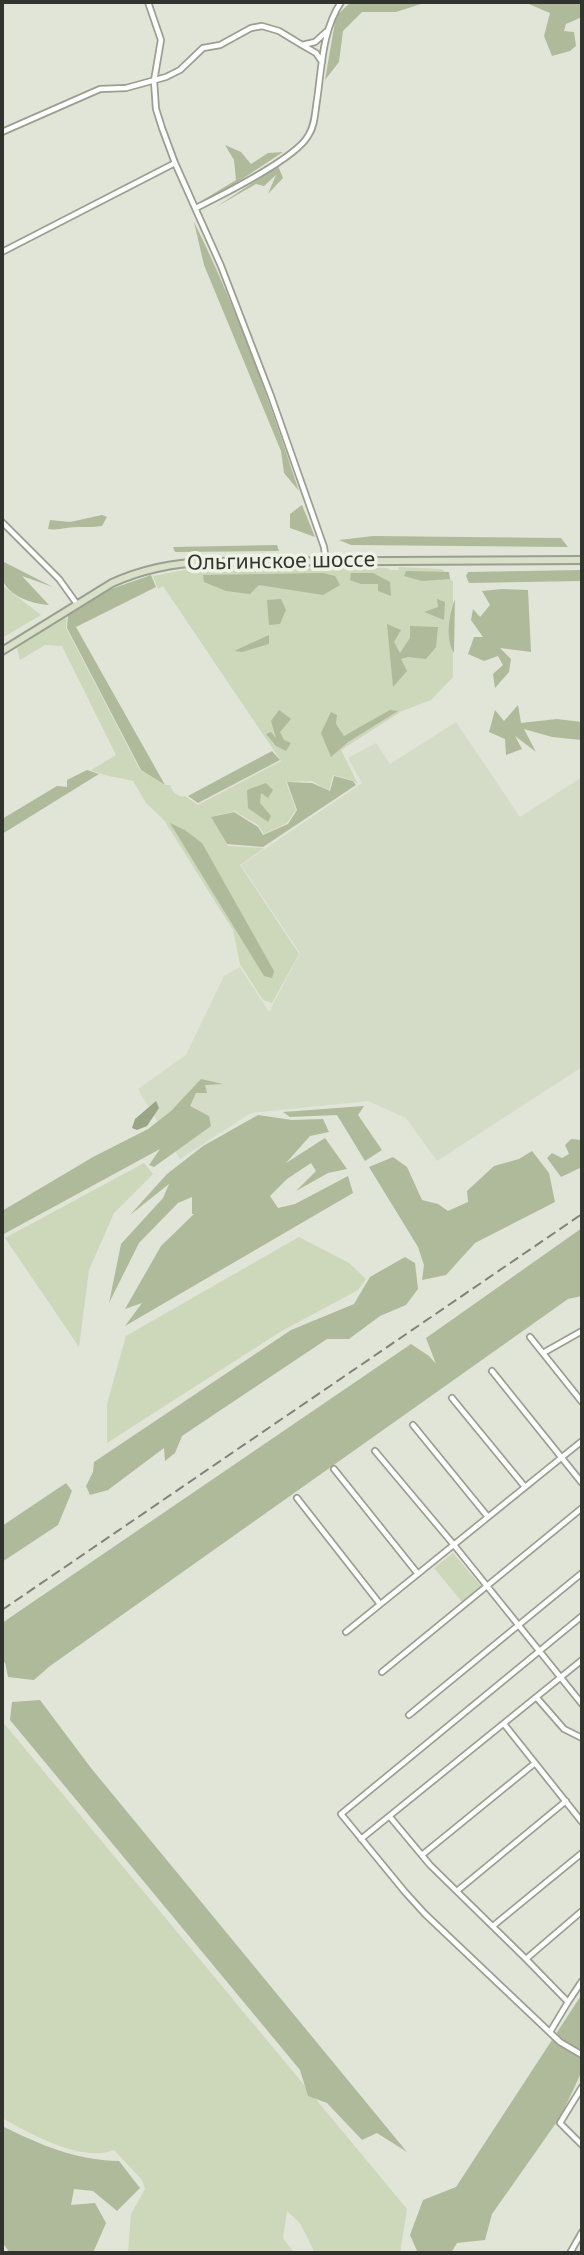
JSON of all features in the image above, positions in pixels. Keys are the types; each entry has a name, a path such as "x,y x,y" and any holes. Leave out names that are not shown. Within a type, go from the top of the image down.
{"main road":[{"name":"Ольгинское шоссе","path":"2,651 77,604 131,575 167,565 206,562 582,560"}],"street":[{"path":"148,2 161,40 154,82 156,109 175,163 196,208 271,396 324,547 326,561"},
{"path":"196,208 244,183 304,142 312,128 326,32 341,2"},
{"path":"2,132 100,89 126,88 154,82 180,70 203,48 220,45 251,28 262,26 279,31 316,53 322,62"},
{"path":"302,45 315,42 326,32"},
{"path":"2,252 175,163"},
{"path":"2,522 59,579 77,604"},
{"path":"543,1353 582,1331"},
{"path":"530,1336 580,1395 582,1402"},
{"path":"492,1371 582,1483"},
{"path":"452,1398 525,1487"},
{"path":"413,1425 488,1517"},
{"path":"346,1632 582,1441"},
{"path":"375,1451 582,1704"},
{"path":"334,1469 418,1574"},
{"path":"297,1498 380,1604"},
{"path":"382,1672 486,1584 582,1508"},
{"path":"409,1715 582,1573"},
{"path":"582,1616 341,1814 418,1907 560,2042 582,2054"},
{"path":"362,1839 582,1660"},
{"path":"537,1698 564,1729 582,1738"},
{"path":"505,1724 582,1822"},
{"path":"422,1855 535,1763"},
{"path":"457,1891 566,1801"},
{"path":"390,1817 422,1855 568,2002"},
{"path":"493,1926 582,1853"},
{"path":"526,1959 582,1911"},
{"path":"550,2032 582,1981"},
{"path":"582,2087 560,2123 582,2145"},
{"path":"570,2253 582,2232"}],"shaded area":[{"path":"351,2 437,2 396,12 362,12 343,31 339,62 325,80 336,16"},
{"path":"524,2 582,2 582,17 566,24 564,31 574,32 576,46 570,51 552,56 544,36 550,13"},
{"path":"225,145 241,152 251,164 268,153 283,152 212,199 203,200 236,180 234,160"},
{"path":"278,166 283,178 268,194 276,175 264,186 256,184 216,207"},
{"path":"194,222 251,355 299,491 284,473 281,451 204,265"},
{"path":"302,505 315,537 290,528 290,514"},
{"path":"102,515 107,517 102,526 48,529 50,520 70,522"},
{"path":"373,536 561,538 568,547 351,545 339,540"},
{"path":"277,545 279,551 175,552 173,547"},
{"path":"2,561 53,587 22,576 49,605 28,601 9,590 2,578"},
{"path":"195,568 442,569 453,582 453,677 431,700 402,711 341,750 358,784 333,775 329,791 312,781 286,782 296,810 287,823 264,834 258,825 234,811 211,817 228,846 264,848 240,865 299,954 272,1003 263,1000 240,964 233,930 164,820 146,803 133,781 91,770 116,755 62,646 45,645 20,660 17,648 67,615 66,628 140,770 165,785 170,785 174,793 185,796 198,805 281,761 163,586 158,589 153,576"},
{"path":"582,570 582,581 469,583 466,576 468,572"},
{"path":"406,571 449,572 450,579 422,581 404,576"},
{"path":"323,573 335,576 340,585 323,595 259,585 250,594 226,591 204,582 203,575"},
{"path":"351,573 373,573 390,582 391,596 378,591 378,584 361,584 350,580"},
{"path":"151,575 156,587 76,627 165,785 141,770 67,628 68,615 111,589"},
{"path":"2,585 41,615 2,638"},
{"path":"528,590 531,652 500,648 511,659 509,672 495,688 493,674 503,665 498,656 484,661 468,654 474,637 483,637 471,620 473,609 480,617 490,605 482,591"},
{"path":"281,599 286,610 280,624 269,625 267,600"},
{"path":"437,599 445,602 444,620 424,612 438,607"},
{"path":"455,599 454,653 449,626"},
{"path":"387,624 401,630 394,642 400,653 410,638 410,626 438,627 436,647 426,659 401,659 407,671 393,687"},
{"path":"269,635 269,644 242,652 234,651"},
{"path":"518,705 521,723 557,719 582,722 582,740 552,737 524,729 536,752 515,736 522,749 506,755 505,739 489,732 495,710 504,721"},
{"path":"279,710 291,719 280,732 284,740 291,743 286,751 276,746 266,734 271,732 276,738 271,721"},
{"path":"390,710 398,711 348,742 331,757 321,733 331,712 337,715 336,724 344,736"},
{"path":"456,722 520,817 582,777 582,1067 437,1161 406,1118 368,1101 251,1113 180,1159 138,1089 186,1055 224,976 240,967 269,1012 300,953 241,865 362,783 348,758 376,743 390,764"},
{"path":"272,751 280,760 198,803 188,796"},
{"path":"87,770 99,774 2,834 2,819 57,786 67,787 67,780"},
{"path":"334,776 353,781 356,785 263,847 227,844 211,817 234,812 258,827 263,835 288,824 297,810 287,782 312,783 330,791"},
{"path":"266,783 273,790 268,798 261,793 260,803 271,816 268,822 248,808 247,790"},
{"path":"170,823 202,843 274,971 272,978 264,976"},
{"path":"201,1079 223,1084 205,1085 207,1093 196,1093 190,1106 209,1116 211,1126 154,1167 149,1165 160,1149 2,1235 2,1211 93,1157 148,1129 171,1111"},
{"path":"156,1101 159,1108 147,1126 137,1130 132,1128 135,1119"},
{"path":"364,1106 358,1115 382,1150 365,1161 337,1115 290,1117 283,1112"},
{"path":"258,1115 292,1120 323,1119 329,1132 310,1136 286,1163 325,1138 347,1169 328,1173 296,1191 316,1171 311,1163 287,1179 270,1196 278,1208 295,1204 348,1176 353,1193 125,1326 142,1303 125,1309 161,1246 194,1214 192,1197 178,1203 139,1243 109,1303 121,1244 163,1198 169,1184 130,1215 167,1174 203,1146"},
{"path":"571,1139 582,1140 582,1167 561,1177 547,1158 552,1153 562,1158 569,1154 565,1145"},
{"path":"532,1151 549,1173 555,1202 475,1243 446,1275 422,1280 424,1265 418,1247 369,1167 393,1157 407,1167 422,1200 438,1204 448,1211 468,1202 467,1191 494,1166 519,1159"},
{"path":"144,1163 153,1174 114,1213 89,1270 79,1347 5,1238"},
{"path":"582,1228 582,1296 568,1299 50,1666 34,1680 8,1677 5,1662 2,1666 2,1623 411,1344 436,1364 426,1338"},
{"path":"299,1237 349,1263 366,1279 358,1290 280,1332 107,1443 107,1404 126,1336"},
{"path":"405,1257 415,1263 418,1289 406,1305 380,1316 349,1339 327,1339 182,1436 175,1453 165,1461 164,1448 108,1490 90,1495 86,1486 93,1472 94,1462 291,1330 354,1304 370,1277"},
{"path":"66,1483 72,1491 58,1525 2,1562 2,1526"},
{"path":"453,1553 481,1586 462,1602 434,1568"},
{"path":"40,1700 91,1768 407,2152 377,2133 362,2140 327,2103 308,2096 300,2070 10,1720 12,1702"},
{"path":"2,1721 407,2209 400,2253 315,2253 300,2223 287,2211 283,2238 294,2253 128,2253 131,2214 145,2189 142,2180 114,2150 87,2153 72,2150 42,2139 2,2118"},
{"path":"582,1994 582,2071 561,2116 492,2214 485,2240 457,2243 451,2253 418,2253 410,2235 423,2200 456,2187"},
{"path":"2,2126 58,2150 87,2158 119,2161 140,2188 117,2211 93,2191 74,2189 71,2205 95,2203 106,2223 93,2253 10,2253 2,2242"}],"railway":[{"path":"2,1610 582,1214"}]}
